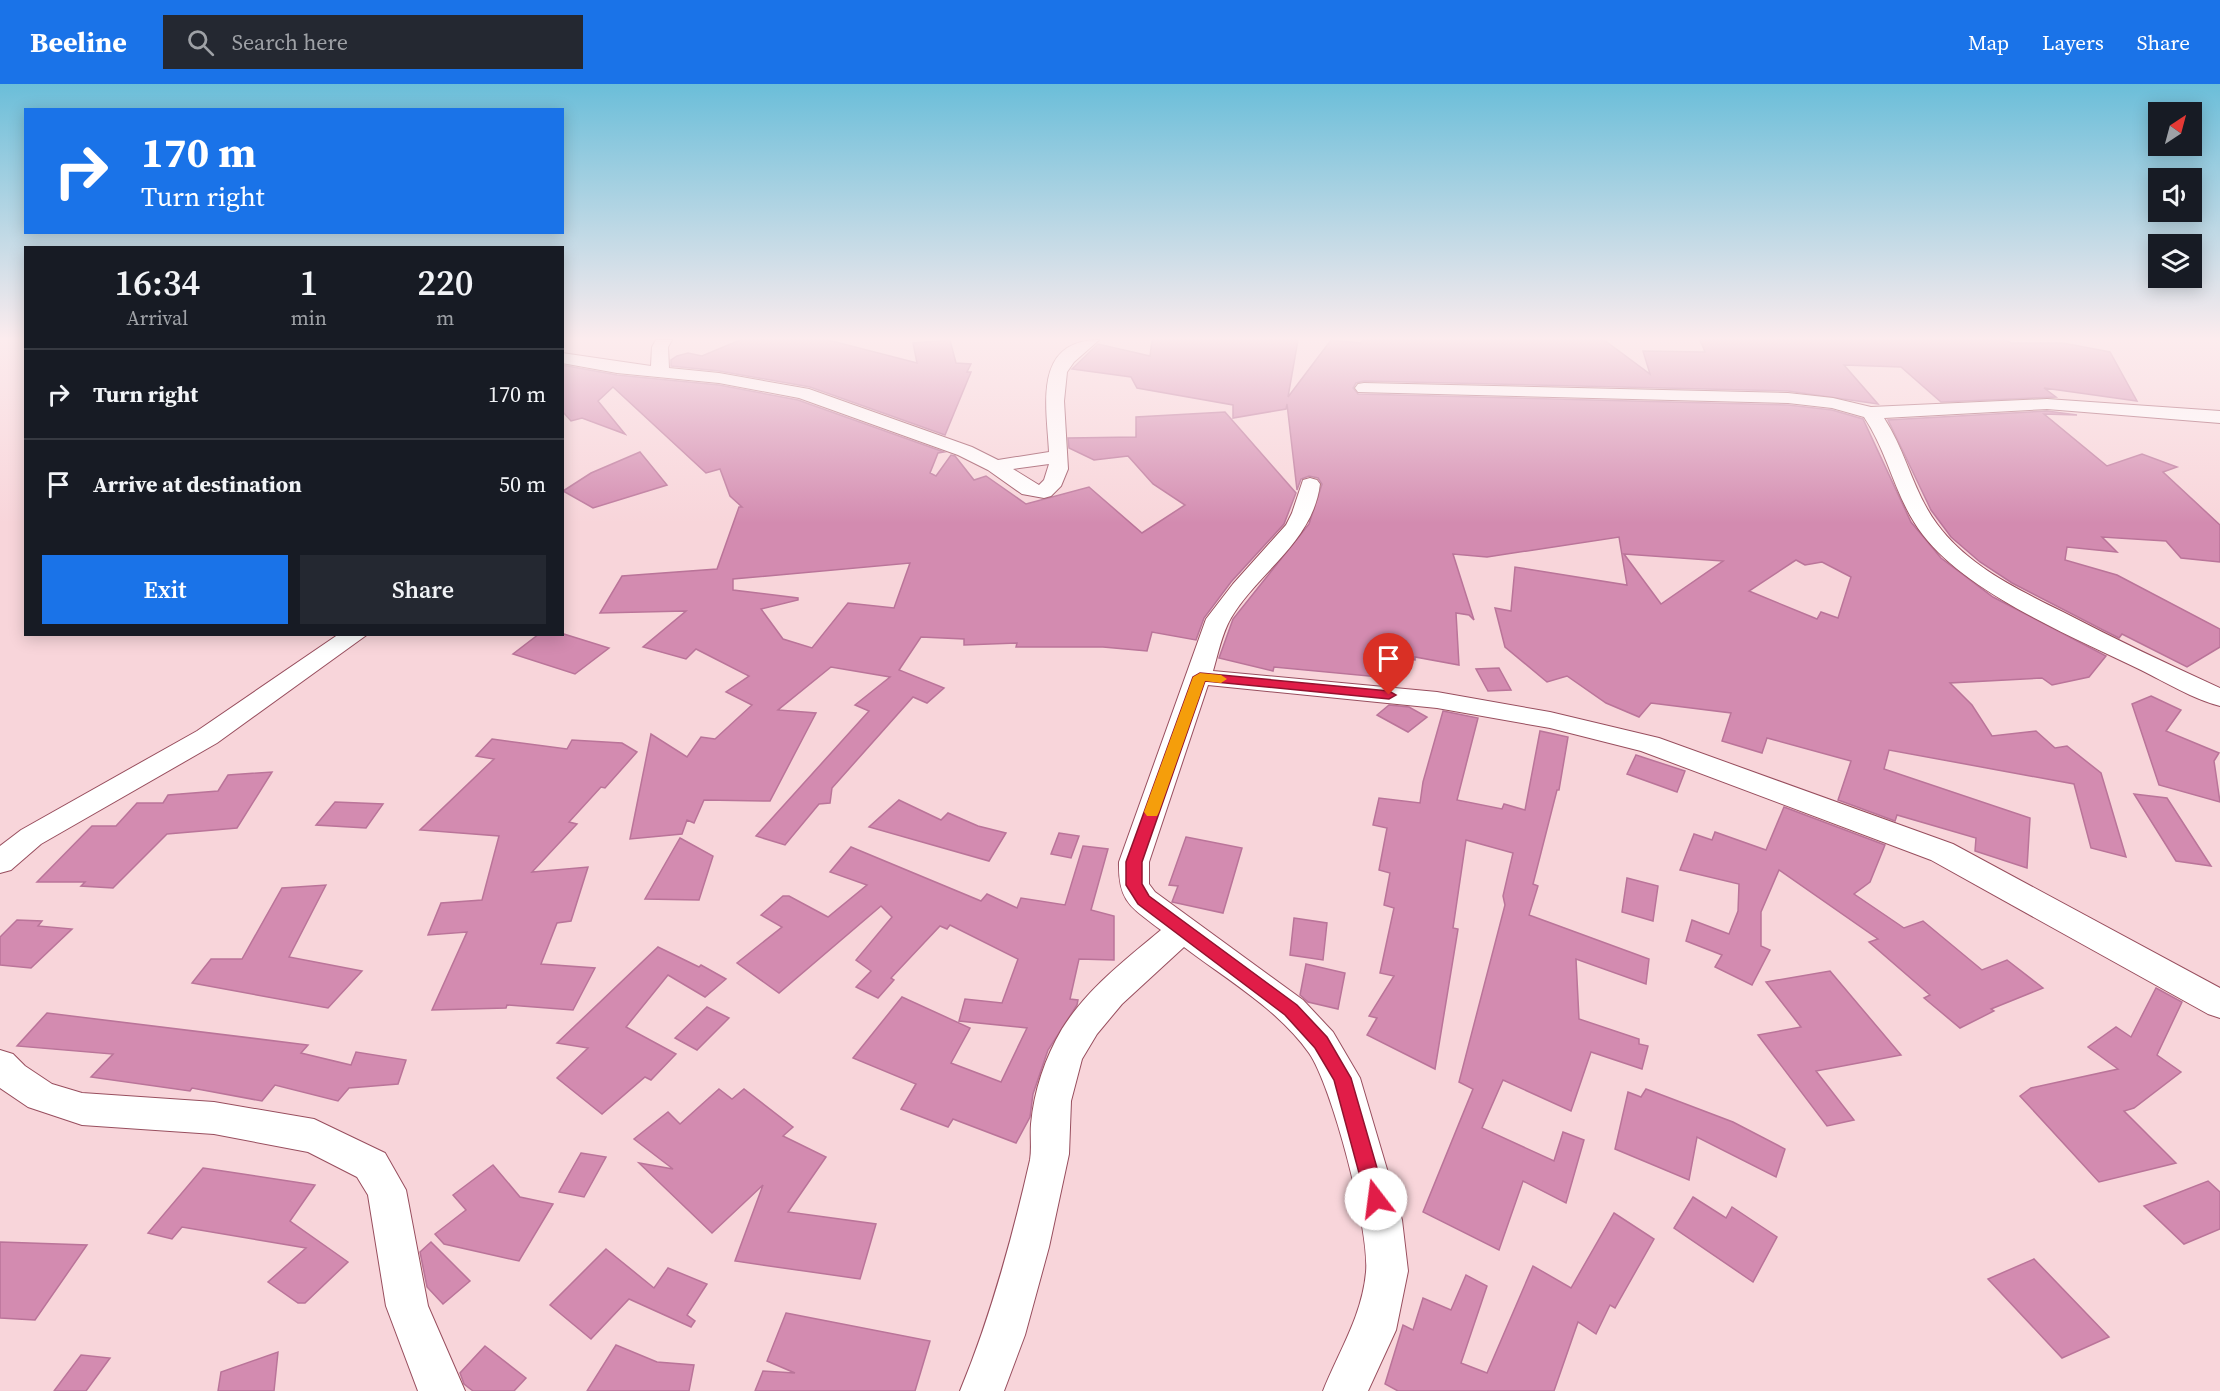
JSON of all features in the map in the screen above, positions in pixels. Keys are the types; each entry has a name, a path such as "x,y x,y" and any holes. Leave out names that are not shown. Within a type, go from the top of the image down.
{"street":[{"path":"825,401 916,432 995,466 1029,490 1044,492 1057,475 1055,401"},
{"path":"1815,401 1833,403 1871,413 2047,404 2220,417"},
{"path":"1871,413 1886,434 1914,507 1946,549 1972,571 2059,620 2220,698"},
{"path":"995,466 1058,457"},
{"path":"1310,484 1310,498 1306,507 1285,540 1218,618 1200,677 1134,862 1134,885 1144,900 1291,1010 1321,1042 1342,1078 1382,1220 1387,1271 1376,1330 1345,1391"},
{"path":"0,862 31,837 207,737 353,636"},
{"path":"1200,677 1437,700 1550,720 1649,744 1942,852 2220,1004"},
{"path":"982,1391 996,1358 1022,1274 1050,1156 1050,1122 1059,1073 1074,1040 1093,1014 1115,990 1182,930"},
{"path":"0,1065 12,1077 41,1096 82,1109 214,1118 314,1136 371,1165 387,1190 407,1306 437,1383 443,1391"}],"building":[{"path":"564,401 598,401 625,434 582,418 571,421 564,413"},
{"path":"628,401 801,401 944,452 938,453 930,473 936,476 951,455 955,456 974,480 986,476 1026,504 1089,487 1142,533 1185,505 1153,484 1128,456 1094,460 1069,448 1068,438 1136,437 1136,417 1225,412 1296,493 1284,524 1231,582 1204,618 1196,640 1152,632 1147,651 1103,647 1016,647 1017,643 964,645 964,639 921,637 899,670 944,688 927,703 913,697 832,788 830,803 819,804 785,845 756,836 869,711 855,705 890,677 831,667 778,710 816,713 770,801 704,800 694,823 687,820 682,834 630,839 651,734 687,757 701,737 715,739 752,705 726,692 749,676 696,649 686,659 643,647 686,611 600,613 622,576 717,569 739,507 742,507 730,496 720,469 706,473","holes":["910,563 894,608 848,603 812,648 783,639 761,609 798,600 798,598 733,590 733,579"]},
{"path":"849,401 959,401 945,435"},
{"path":"1210,401 1631,401 1788,405 1832,410 1863,419 1911,522 1941,558 1993,597 2106,656 2089,677 2052,685 2042,678 1950,683 1972,705 1992,736 2036,731 2055,748 2067,746 2101,773 2126,857 2091,848 2074,784 1889,750 1884,769 2030,818 2027,868 1975,851 1976,838 1897,815 1895,821 1838,800 1851,761 1767,738 1762,753 1722,741 1731,713 1651,703 1639,717 1606,703 1567,676 1547,682 1505,647 1495,608 1511,611 1515,567 1627,585 1619,537 1487,557 1453,554 1474,620 1469,615 1456,613 1459,665 1415,657 1415,660 1396,658 1400,679 1274,667 1273,671 1219,658 1233,619 1309,524 1322,484 1318,478 1309,476 1301,479 1297,490 1287,404 1286,409 1233,418 1233,405","holes":["1624,554 1723,561 1661,604","1796,560 1805,565 1822,562 1851,577 1838,618 1821,612 1817,619 1749,591"]},
{"path":"1857,401 1875,401 1878,404"},
{"path":"2047,411 2077,415 2044,414 2107,466 2142,454 2177,467 2163,472 2220,525 2220,562 2181,558 2166,541 2102,537 2117,552 2067,547 2065,560 2117,575 2220,629 2220,647 2187,667 2122,634 2119,638 2103,630 2012,583 1980,562 1951,537 1931,510 1888,420"},
{"path":"640,452 667,485 593,508 564,492 591,473"},
{"path":"564,634 609,648 575,674 513,654 536,636 564,636"},
{"path":"1499,668 1511,690 1488,691 1476,669"},
{"path":"2151,696 2181,710 2166,731 2219,753 2214,761 2220,802 2159,785 2132,704"},
{"path":"1389,705 1409,707 1427,717 1408,732 1377,715"},
{"path":"1443,711 1478,718 1457,800 1502,809 1504,804 1525,810 1540,731 1568,737 1559,790 1557,790 1533,884 1538,886 1529,915 1649,959 1646,984 1576,959 1579,1019 1639,1039 1639,1044 1648,1046 1642,1069 1591,1052 1571,1111 1503,1080 1482,1128 1554,1161 1563,1132 1584,1140 1566,1203 1523,1181 1499,1250 1423,1212 1473,1089 1459,1082 1505,905 1503,896 1513,853 1466,840 1453,928 1458,929 1435,1069 1367,1035 1377,1018 1369,1016 1394,976 1380,973 1394,908 1384,905 1390,873 1379,870 1387,828 1373,825 1379,798 1420,803 1423,782"},
{"path":"492,739 567,749 572,740 622,743 637,752 605,788 601,787 569,822 577,824 532,872 588,867 571,921 557,923 541,964 595,968 573,1010 507,1005 506,1008 432,1010 467,932 428,935 441,903 482,900 499,836 420,830 494,759 476,756"},
{"path":"1636,755 1685,771 1677,792 1627,774"},
{"path":"272,772 237,828 167,834 113,888 81,886 85,882 37,882 92,826 116,826 137,803 163,803 168,795 218,791 228,775"},
{"path":"2134,794 2167,798 2211,866 2176,861"},
{"path":"899,800 941,820 948,813 978,826 1006,833 989,861 869,827"},
{"path":"335,802 383,804 366,828 316,825"},
{"path":"1784,807 1885,845 1870,882 1854,894 1904,928 1923,921 1982,970 2007,960 2043,988 1991,1009 1994,1011 1960,1028 1924,998 1930,995 1869,942 1878,939 1779,870 1761,912 1761,946 1770,950 1752,985 1715,967 1722,955 1686,941 1692,920 1729,934 1738,911 1739,884 1680,870 1694,834 1712,840 1715,832 1766,850"},
{"path":"1059,833 1079,836 1071,858 1051,854"},
{"path":"1186,837 1242,848 1223,913 1172,902 1178,886 1169,885"},
{"path":"680,838 713,856 699,900 645,899"},
{"path":"1083,846 1108,849 1091,910 1114,916 1114,960 1079,959 1070,999 1078,1000 1077,1005 1048,1050 1033,1094 1030,1117 1016,1143 953,1119 948,1127 901,1109 916,1084 853,1058 902,997 970,1028 951,1063 1001,1082 1027,1028 959,1021 965,999 1002,1003 1018,959 950,925 947,929 940,926 891,978 894,980 878,998 856,987 871,971 856,960 892,917 881,906 779,993 737,963 782,927 761,915 783,896 789,896 828,917 867,885 830,872 851,847 981,901 987,894 1017,908 1021,898 1065,905"},
{"path":"1627,878 1658,886 1653,921 1622,912"},
{"path":"326,885 289,957 362,971 328,1008 192,983 211,959 242,959 282,888"},
{"path":"1294,918 1327,923 1323,960 1290,955"},
{"path":"17,920 42,921 38,926 72,929 31,968 0,965 0,937"},
{"path":"658,947 699,967 701,965 726,979 705,997 668,975 626,1027 676,1054 651,1080 645,1077 602,1114 557,1078 588,1048 557,1043"},
{"path":"1306,964 1345,973 1338,1009 1308,1002 1300,995"},
{"path":"1830,971 1901,1055 1816,1071 1854,1120 1827,1126 1758,1035 1801,1027 1766,982"},
{"path":"2156,988 2182,1002 2157,1055 2181,1072 2134,1108 2124,1111 2176,1163 2099,1182 2020,1096 2031,1088 2118,1069 2088,1047 2116,1027 2131,1037"},
{"path":"707,1007 729,1018 697,1050 675,1038"},
{"path":"47,1013 308,1045 301,1053 351,1065 356,1052 406,1060 398,1084 349,1088 338,1101 275,1085 262,1101 192,1088 190,1091 91,1077 113,1054 17,1046"},
{"path":"719,1089 732,1099 744,1089 793,1127 783,1136 826,1157 788,1212 876,1224 860,1279 735,1261 763,1185 712,1233 639,1163 673,1169 634,1139 668,1112 680,1124"},
{"path":"1646,1089 1733,1122 1785,1149 1776,1177 1697,1137 1689,1180 1615,1149 1628,1092 1641,1097"},
{"path":"581,1153 606,1157 584,1197 559,1192"},
{"path":"493,1165 520,1197 553,1204 519,1261 444,1244 435,1234 466,1210 453,1195"},
{"path":"203,1168 315,1185 290,1221 348,1262 305,1303 298,1303 268,1282 306,1248 182,1227 172,1239 148,1233"},
{"path":"2208,1181 2220,1192 2220,1229 2184,1244 2144,1206"},
{"path":"1693,1197 1726,1218 1732,1207 1777,1237 1753,1282 1674,1228"},
{"path":"1614,1213 1654,1239 1615,1308 1610,1305 1596,1334 1578,1322 1554,1391 1398,1391 1385,1384 1403,1325 1413,1330 1423,1298 1451,1310 1466,1275 1487,1286 1461,1363 1487,1373 1533,1266 1571,1288"},
{"path":"0,1242 87,1245 35,1320 0,1318"},
{"path":"431,1242 470,1281 443,1304 427,1287 420,1252"},
{"path":"606,1249 654,1288 668,1268 707,1284 687,1315 695,1321 691,1327 629,1299 591,1339 550,1305"},
{"path":"2034,1259 2109,1337 2062,1358 1988,1279"},
{"path":"786,1313 930,1341 915,1391 755,1391 763,1371 795,1373 767,1361"},
{"path":"616,1345 657,1362 694,1365 689,1391 587,1391"},
{"path":"485,1346 526,1378 514,1391 473,1391 464,1384 460,1373"},
{"path":"278,1352 274,1391 218,1391 221,1372"},
{"path":"81,1355 110,1358 86,1391 54,1391"}],"slow traffic":[{"path":"1152,812 1200,677 1221,679"}],"route":[{"path":"1376,1199 1342,1078 1321,1042 1291,1010 1144,900 1134,885 1134,862 1200,677 1389,695"}]}
